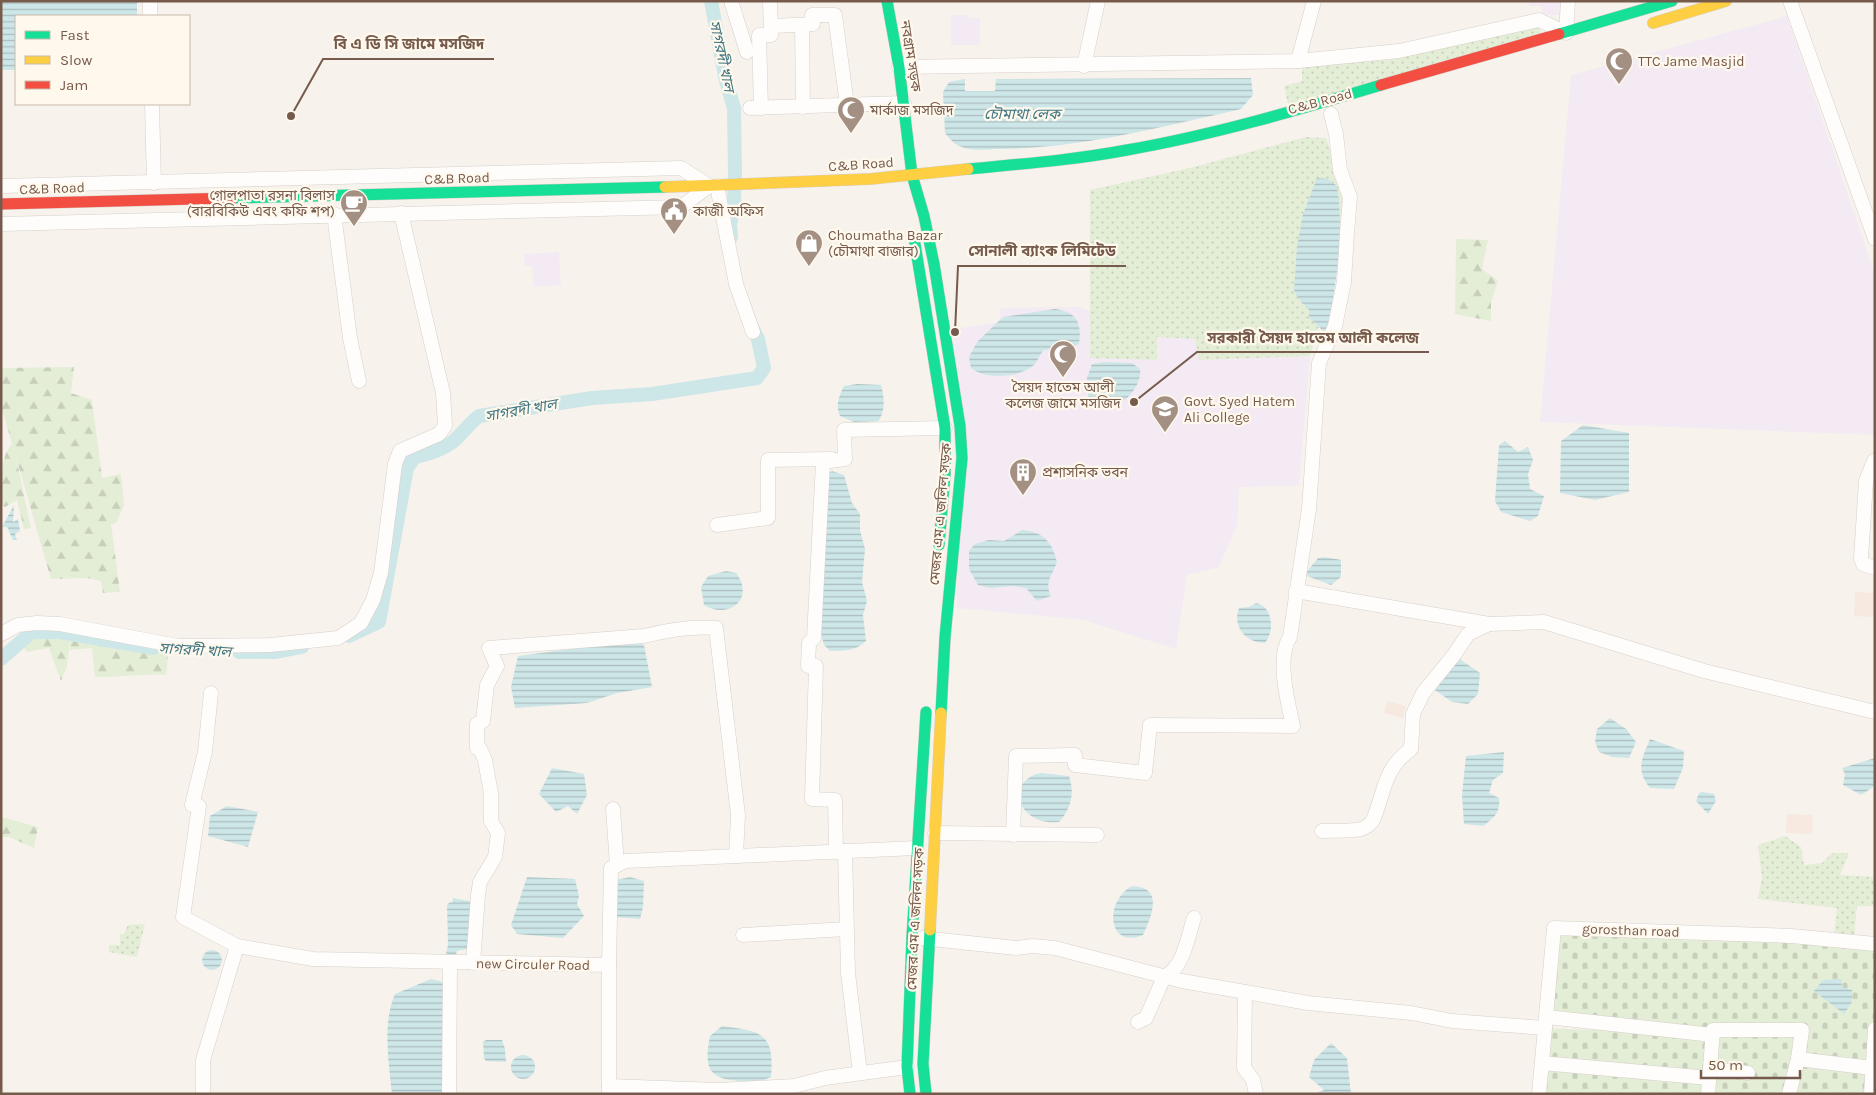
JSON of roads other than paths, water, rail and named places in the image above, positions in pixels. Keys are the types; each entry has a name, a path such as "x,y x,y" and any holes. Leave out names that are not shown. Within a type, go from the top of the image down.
{"main road":[{"name":"নবগ্রাম সড়ক","path":"887,1 899,67 912,175"},
{"name":"C&B Road","path":"1,204 761,185 870,180 1076,158 1128,150 1286,113 1672,1"},
{"path":"1644,26 1726,1"},
{"name":"C&B Road","path":"912,175 1048,173"},
{"name":"মেজর এম এ জলিল সড়ক","path":"912,175 911,220 945,428 945,474 938,560"},
{"name":"মেজর এম এ জলিল সড়ক","path":"912,175 924,216 934,264 960,426 962,458 948,600 923,1064 926,1094"},
{"name":"মেজর এম এ জলিল সড়ক","path":"910,1094 907,1067 912,937 916,848 927,699"}],"street":[{"path":"150,1 150,15"},
{"path":"731,1 747,52"},
{"path":"770,1 771,35 759,35 756,108 904,103"},
{"path":"1084,66 1098,1"},
{"path":"1298,61 1314,1"},
{"path":"899,67 1084,66 1298,61 1398,51 1539,20 1566,32 1568,1"},
{"path":"1790,1 1875,239"},
{"path":"772,26 813,24 812,16 835,15 847,105"},
{"path":"802,25 803,107"},
{"path":"152,105 154,183"},
{"path":"1013,835 1016,756 1076,755 1075,765 1145,773 1150,726 1293,726 1286,692 1285,644 1290,637 1309,509 1319,363 1335,326 1344,282 1350,206 1350,197 1340,170 1336,134 1331,114"},
{"path":"1,186 681,168 718,186"},
{"path":"1,224 334,214 681,207 718,186"},
{"path":"718,186 736,284 753,332"},
{"path":"1,634 18,625 37,623 60,624 178,646 270,645 338,638 361,623 373,600 381,573 395,464 400,451 440,434 445,426 443,393 400,213"},
{"path":"334,214 350,338 359,381"},
{"path":"845,459 844,430 945,428"},
{"path":"717,525 768,518 768,460 845,459"},
{"path":"845,459 823,462 814,638 809,642 808,666 816,666 812,799 835,800 848,973 860,1073"},
{"path":"1874,461 1866,481 1861,558 1864,564 1875,568"},
{"path":"1296,591 1489,624 1544,622 1704,671 1875,712"},
{"path":"1322,831 1363,829 1372,822 1379,797 1390,772 1400,757 1411,749 1413,714 1423,693 1454,655 1468,634 1489,624"},
{"path":"473,963 480,882 495,857 498,832 491,820 491,793 485,760 476,744 476,724 483,721 487,685 497,666 488,648 644,636 665,630 700,627 716,628 738,816 736,856"},
{"name":"new Circuler Road","path":"211,692 205,752 192,805 199,806 183,917 237,946 313,959 609,965 610,868 617,865"},
{"path":"613,809 617,865 626,861 916,848"},
{"path":"935,833 1097,835"},
{"path":"1138,1022 1146,1018 1164,977 1172,973 1181,959 1194,918"},
{"name":"gorosthan road","path":"1539,1094 1554,928 1792,936 1875,944"},
{"path":"743,934 846,929"},
{"path":"912,937 1016,948 1055,948 1164,977 1245,992 1308,1003 1411,1013 1452,1021 1546,1023 1713,1034"},
{"path":"203,1094 203,1060 237,946"},
{"path":"449,1094 450,963"},
{"path":"609,965 609,1090 718,1090 794,1086 825,1078 907,1067"},
{"path":"1245,992 1244,1068 1253,1080 1256,1094"},
{"path":"1871,1094 1875,1029"},
{"path":"1708,1094 1713,1030 1802,1030 1798,1059 1789,1094"},
{"path":"1798,1059 1872,1068"},
{"path":"1542,1063 1709,1074 1748,1072"}],"water":[{"path":"1,1 137,1 137,15 15,15 15,70 1,70"},
{"name":"চৌমাথা লেক","path":"1251,78 1253,95 1241,109 1092,141 1031,148 979,150 959,146 945,133 943,92 949,82 965,79 965,91 995,91 996,79"},
{"path":"1317,178 1328,179 1337,186 1340,221 1340,239 1334,291 1328,326 1324,332 1309,317 1309,310 1298,298 1294,290 1297,247 1303,214"},
{"path":"1055,309 1073,316 1079,324 1079,344 1070,348 1044,350 1035,364 1029,369 1012,375 994,376 977,372 971,368 969,357 977,342 1003,317"},
{"path":"1104,362 1132,363 1140,369 1139,380 1133,391 1125,400 1114,405 1100,404 1088,397 1087,378 1092,364"},
{"path":"857,384 881,385 883,409 878,421 854,422 840,416 838,401 844,386"},
{"path":"1583,425 1629,433 1629,492 1595,500 1560,493 1561,441"},
{"path":"1505,441 1518,452 1528,447 1533,460 1528,474 1530,489 1544,496 1538,516 1530,521 1501,512 1495,501 1499,445"},
{"path":"832,471 844,475 852,503 860,514 860,530 865,549 862,582 867,601 863,615 866,641 854,649 840,651 830,651 824,645 820,630 828,474"},
{"path":"14,505 13,522 18,519 20,531 15,534 17,540 13,540 7,527 2,527"},
{"path":"1022,530 1036,533 1046,539 1052,548 1057,562 1048,587 1051,596 1037,601 1026,588 1013,586 990,588 978,585 969,569 969,551 975,544 989,540 1004,541"},
{"path":"1325,557 1341,560 1341,577 1331,585 1304,575 1318,558"},
{"path":"726,571 736,573 741,582 743,591 741,599 730,608 722,610 704,605 701,587 708,576"},
{"path":"1256,603 1266,609 1271,620 1270,632 1265,643 1247,637 1242,633 1237,621 1239,608 1249,607"},
{"path":"631,641 644,645 652,687 617,693 587,703 515,708 511,687 518,656"},
{"path":"1458,658 1480,673 1478,694 1468,704 1452,702 1432,688"},
{"path":"1610,718 1626,729 1636,742 1629,758 1612,757 1599,752 1595,742 1597,729"},
{"path":"1650,739 1684,751 1683,768 1674,789 1650,788 1645,781 1641,764"},
{"path":"1504,752 1503,773 1493,780 1489,793 1499,798 1498,811 1483,826 1464,824 1462,795 1466,756"},
{"path":"1875,758 1875,786 1861,795 1843,785 1845,774 1842,768"},
{"path":"552,768 584,774 587,795 577,814 568,806 556,812 539,794"},
{"path":"1041,773 1069,776 1072,789 1071,801 1059,822 1044,821 1033,817 1020,802 1023,784 1030,777"},
{"path":"1699,793 1714,794 1716,801 1708,814 1696,801"},
{"path":"227,806 258,812 248,847 208,836 210,816"},
{"path":"527,877 575,879 579,896 577,904 584,916 563,938 517,934 511,925"},
{"path":"630,877 644,881 643,907 640,919 615,917 615,880"},
{"path":"1132,886 1148,891 1153,903 1150,919 1143,935 1131,938 1122,936 1116,930 1114,912 1123,893"},
{"path":"453,898 474,902 471,948 457,951 455,958 449,957 446,953 448,945 447,905 450,902 452,903"},
{"path":"212,950 219,953 222,960 219,967 212,970 205,967 202,960 205,953"},
{"path":"431,979 443,982 445,1094 392,1094 388,1056 388,1030 391,1005 395,994"},
{"path":"1841,979 1842,987 1852,990 1852,1002 1844,1014 1814,991 1823,980"},
{"path":"722,1026 747,1030 763,1037 771,1051 771,1077 753,1081 730,1080 721,1078 711,1070 708,1064 710,1036"},
{"path":"486,1040 502,1040 506,1062 486,1061 484,1058 483,1042"},
{"path":"1331,1043 1347,1058 1351,1094 1313,1094 1324,1090 1309,1077 1314,1060"},
{"path":"523,1055 531,1059 535,1067 531,1075 523,1079 515,1075 511,1067 515,1059"}],"waterway":[{"name":"সাগরদী খাল","path":"711,1 726,81 734,108 735,173 734,202 730,225 731,237"},
{"name":"সাগরদী খাল","path":"349,636 379,622 407,468 415,457 447,446 479,416 592,398 652,394 757,378 764,368 758,339 749,321"},
{"name":"সাগরদী খাল","path":"1,659 32,632 60,632 153,648"},
{"name":"সাগরদী খাল","path":"239,652 276,652 302,647"}],"place":[{"name":"TTC Jame Masjid","path":"1619,85"},
{"name":"বি এ ডি সি জামে মসজিদ","path":"291,116"},
{"name":"মার্কাজ মসজিদ","path":"851,134"},
{"name":"গোলপাতা রসনা বিলাস (বারবিকিউ এবং কফি শপ)","path":"354,227"},
{"name":"কাজী অফিস","path":"674,235"},
{"name":"Choumatha Bazar (চৌমাথা বাজার)","path":"809,267"},
{"name":"সোনালী ব্যাংক লিমিটেড","path":"955,332"},
{"name":"সৈয়দ হাতেম আলী কলেজ জামে মসজিদ","path":"1063,378"},
{"name":"সরকারী সৈয়দ হাতেম আলী কলেজ","path":"1134,402"},
{"name":"Govt. Syed Hatem Ali College","path":"1165,433"},
{"name":"প্রশাসনিক ভবন","path":"1023,496"}]}
